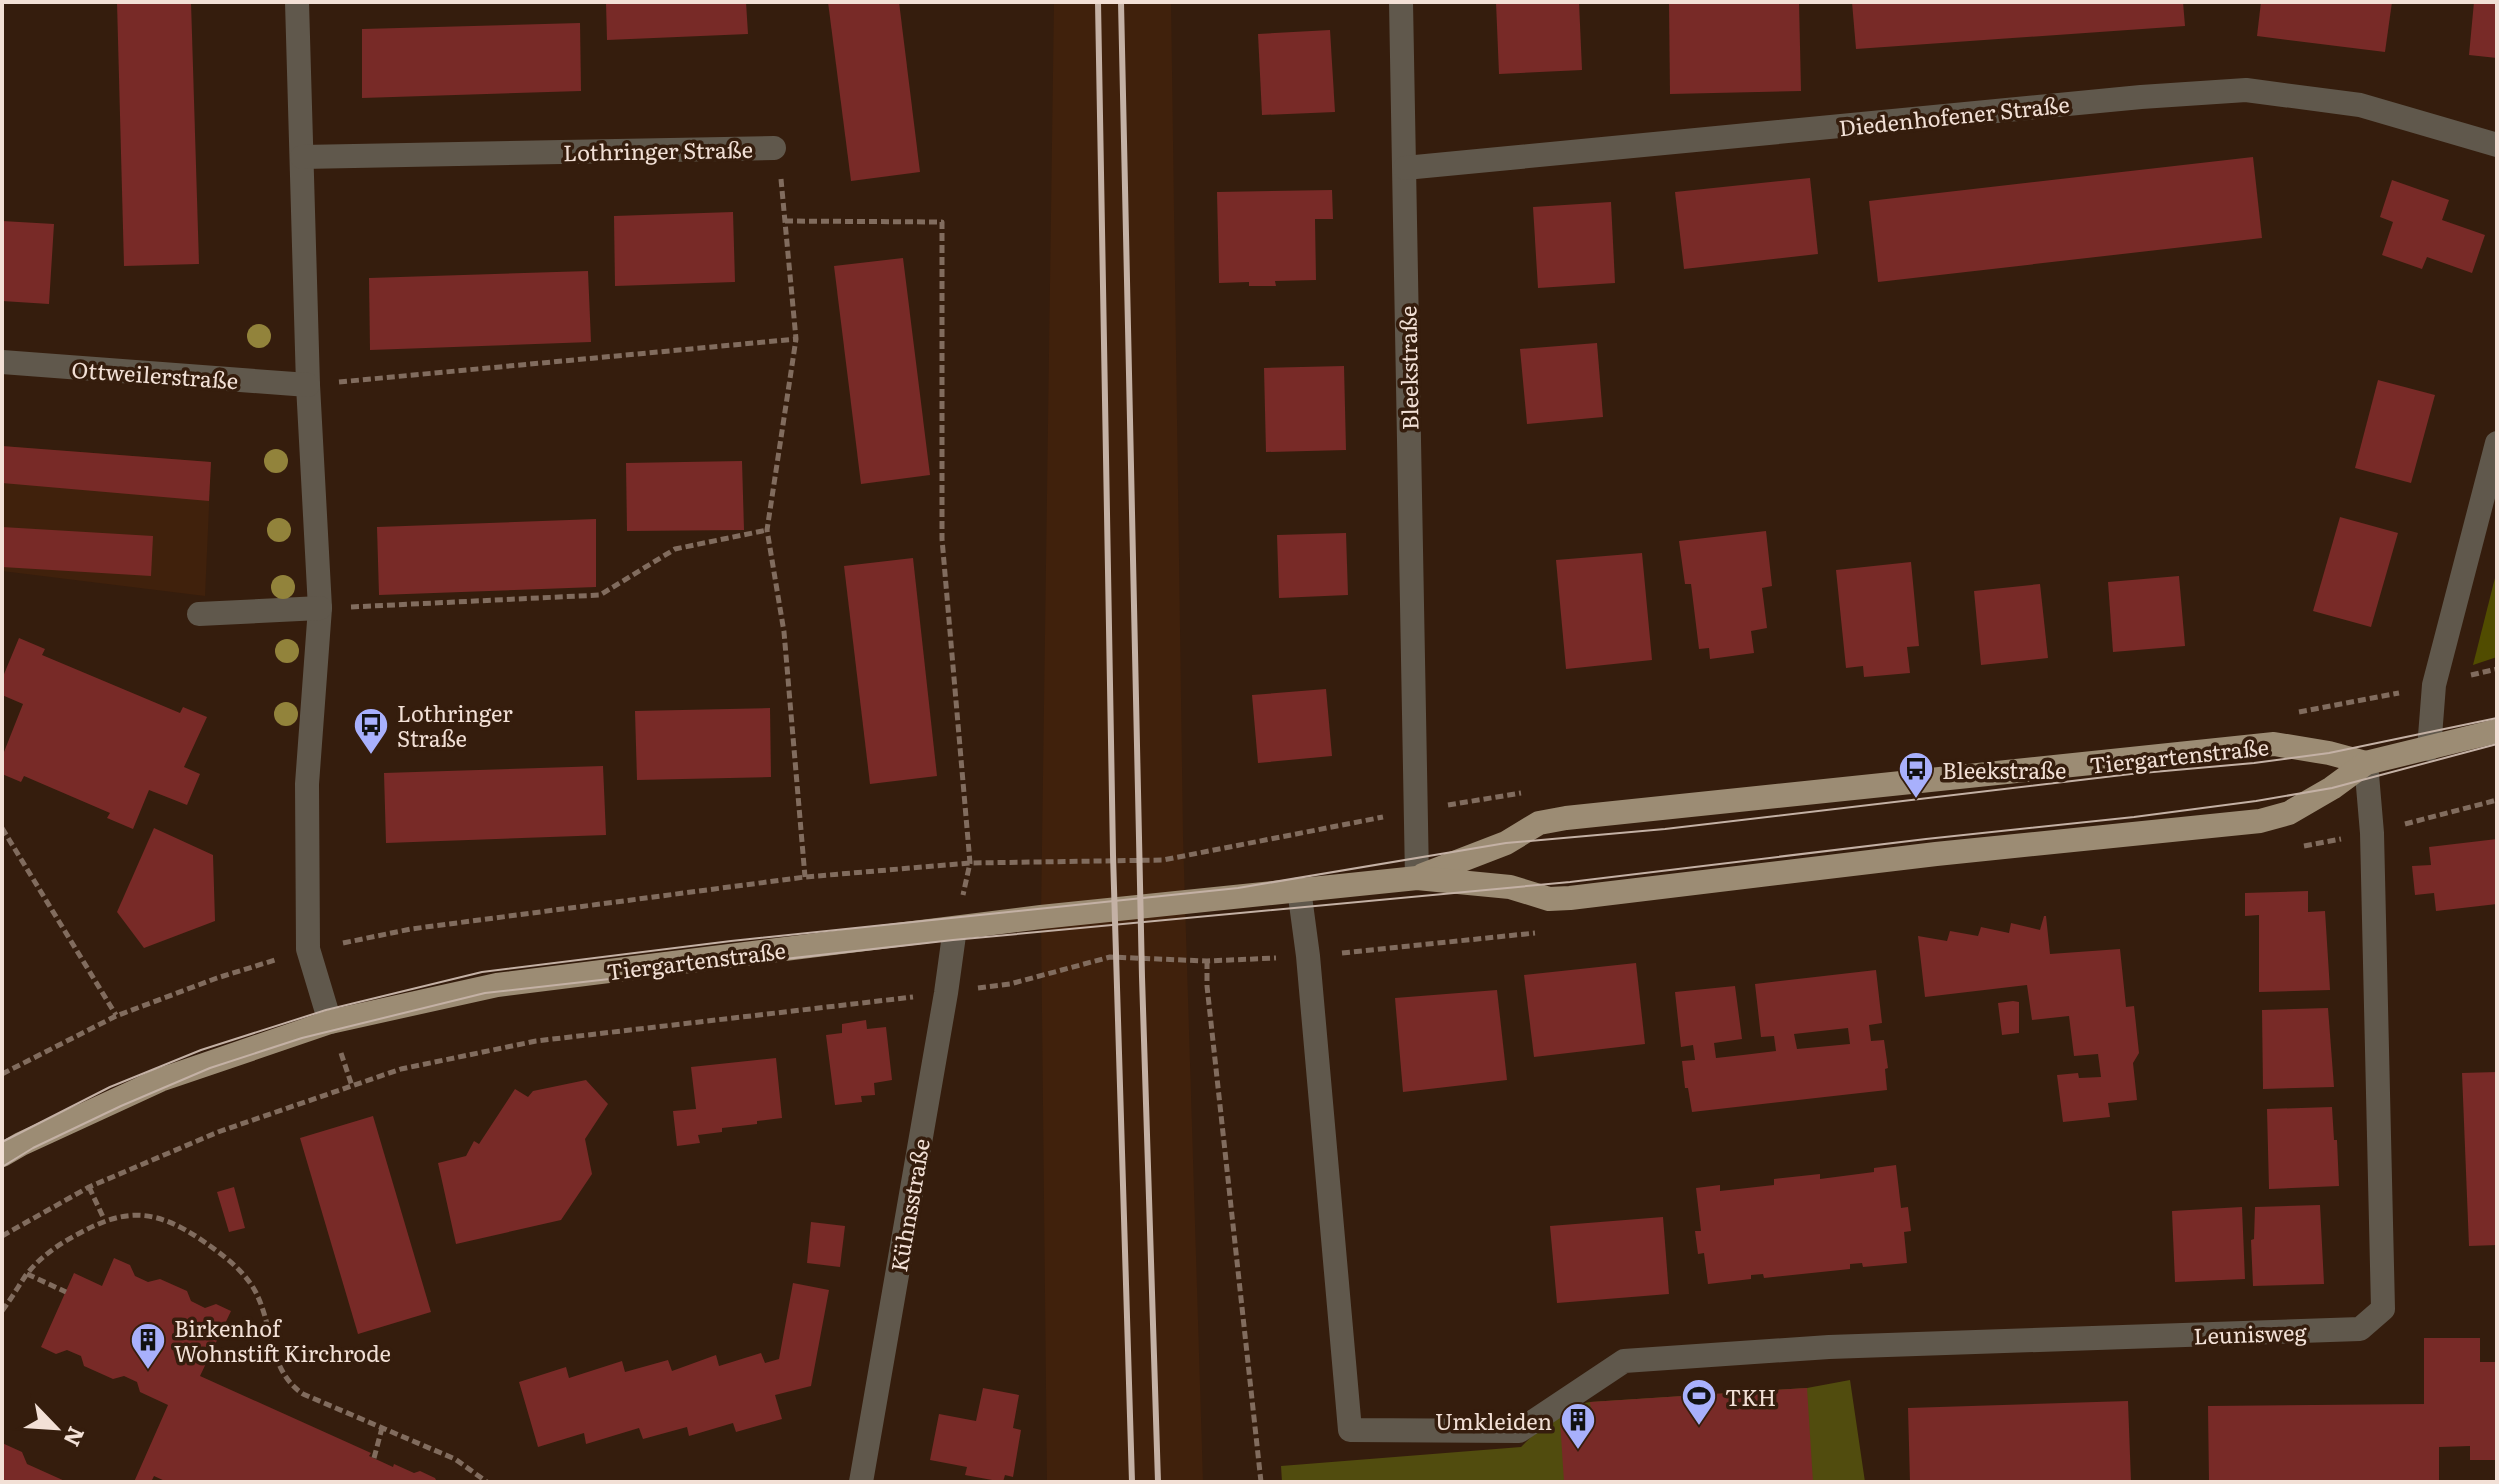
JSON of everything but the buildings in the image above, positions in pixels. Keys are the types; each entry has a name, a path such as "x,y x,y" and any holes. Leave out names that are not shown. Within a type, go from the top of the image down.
{"main road":[{"path":"2366,763 2497,731"},
{"name":"Tiergartenstraße","path":"1417,878 1506,843 1539,823 1566,818 2274,744 2366,763"},
{"name":"Tiergartenstraße","path":"2,1155 160,1080 330,1022 497,985 955,928 1417,878 1510,887 1549,899 1570,898 1936,854 2260,821 2289,813 2332,788 2366,763"}],"street":[{"path":"297,2 308,385 320,608 307,784 308,949 330,1022"},
{"name":"Bleekstraße","path":"1401,2 1417,878"},
{"name":"Diedenhofener Straße","path":"1405,168 2125,98 2246,90 2360,105 2497,145"},
{"name":"Lothringer Straße","path":"302,157 774,148"},
{"name":"Ottweilerstraße","path":"2,362 308,385"},
{"path":"2429,749 2434,685 2497,443"},
{"path":"199,614 320,608"},
{"name":"Leunisweg","path":"1308,956 1350,1430 1519,1431 1624,1361 1829,1347 2360,1329 2383,1309 2372,833 2366,763"},
{"path":"1299,889 1308,956"},
{"name":"Kühnsstraße","path":"861,1482 955,928"}],"path":[{"path":"774,148 780,168 796,339 767,530 784,632 805,877"},
{"path":"785,221 942,222 942,539 970,863"},
{"path":"308,385 796,339"},
{"path":"320,608 600,595 675,549 767,530"},
{"path":"2289,713 2346,704 2497,669"},
{"path":"2,1074 116,1016 217,978 308,949 411,929 805,877 970,863 1163,860 1415,810 1534,790"},
{"path":"2303,846 2372,833 2497,800"},
{"path":"2,828 116,1016"},
{"path":"2,1236 89,1187 218,1132 401,1069 536,1041 798,1012 1010,984 1110,957 1207,961 1308,956 1538,932"},
{"path":"1207,961 1208,1002 1261,1482"},
{"path":"89,1187 104,1219"},
{"path":"2,1311 27,1274 54,1247 104,1219 140,1214 168,1221 219,1251 247,1279 259,1297 273,1348 291,1386 303,1394 455,1459 487,1482"},
{"path":"27,1274 66,1292"},
{"path":"374,1458 382,1428"}],"shaded area":[{"path":"1054,2 1171,2 1183,837 1203,1482 1047,1482 1041,917"},
{"path":"2,446 211,462 205,596 2,571"},
{"path":"2497,570 2497,657 2473,665"},
{"name":"TKH","path":"1850,1380 1865,1482 1282,1482 1281,1466 1521,1447 1561,1407 1590,1402 1807,1388"}],"tram line":[{"path":"2,1142 110,1087 201,1050 326,1010 482,972 731,941 1238,888 1506,843 1665,829 2131,774 2254,763 2329,753 2497,718"},
{"path":"2,1167 33,1148 121,1106 210,1068 302,1038 485,993 953,940 1570,882 2134,817 2332,788 2497,744"}],"railway":[{"path":"1098,2 1113,855 1132,1482"},
{"path":"1121,2 1142,977 1158,1482"}],"place":[{"name":"Lothringer Straße","path":"371,756"},
{"name":"Bleekstraße","path":"1916,800"},
{"name":"Birkenhof Wohnstift Kirchrode","path":"148,1371"},
{"name":"TKH","path":"1699,1427"},
{"name":"Umkleiden","path":"1578,1451"}]}
